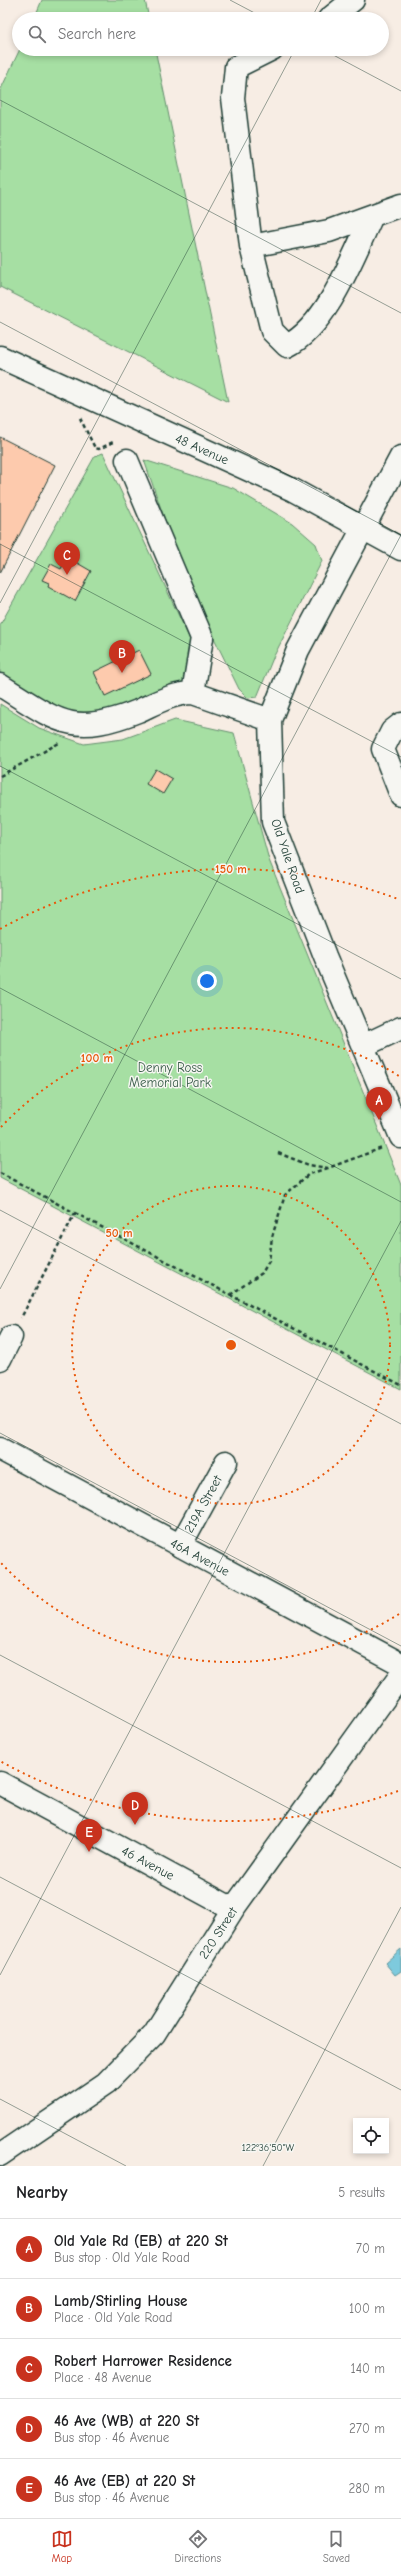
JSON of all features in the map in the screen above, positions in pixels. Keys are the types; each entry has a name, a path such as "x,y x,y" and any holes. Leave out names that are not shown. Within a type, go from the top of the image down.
{"street":[{"path":"338,12 353,0"},
{"path":"258,56 236,67 234,90 251,246 272,331 287,346 298,340 331,301 372,216"},
{"path":"251,246 329,231 401,205"},
{"name":"48 Avenue","path":"0,357 77,394 293,490 401,549"},
{"name":"Old Yale Road","path":"394,1142 363,1046 273,822 270,720 298,650 401,457"},
{"path":"127,460 202,638 193,693"},
{"path":"0,685 58,720 77,725 94,725 127,715 181,693 193,693 270,720"},
{"path":"401,724 392,731 383,749 401,795"},
{"path":"363,1046 401,1028"},
{"path":"0,1359 12,1337"},
{"name":"46A Avenue","path":"0,1449 401,1664"},
{"name":"219A Street","path":"180,1546 226,1462"},
{"name":"220 Street","path":"0,2154 106,2083 154,2034 233,1909 401,1675"},
{"name":"46 Avenue","path":"0,1783 233,1909"}],"path":[{"path":"78,414 95,448 101,448 117,440"},
{"path":"0,776 64,739 77,725"},
{"path":"229,1295 262,1272 269,1261 272,1237 285,1195 309,1174 394,1142"},
{"path":"278,1153 309,1165 328,1168"},
{"path":"0,1172 229,1295 401,1385"},
{"path":"12,1337 75,1213"}],"green space":[{"path":"42,0 145,0 148,12 37,12"},
{"path":"17,56 156,56 228,402 0,287 0,91"},
{"path":"103,453 205,672 155,696 99,714 52,709 0,676 0,625 95,456"},
{"path":"144,460 233,488 292,523 316,544 322,561 273,658 257,697 248,698 239,689 187,583"},
{"name":"Denny Ross Memorial Park","path":"0,704 39,728 84,744 123,739 175,720 234,733 269,860 401,1185 401,1389 0,1178"}],"water":[{"path":"401,1949 401,1971 395,1975 385,1963"}],"building":[{"path":"0,437 55,465 0,573"},
{"path":"67,557 91,571 75,601 48,586 49,583 42,580 51,564 61,569"},
{"path":"139,650 151,674 105,696 94,672"},
{"path":"155,769 172,779 163,794 146,784"}],"place":[{"name":"Robert Harrower Residence","path":"67,575"},
{"name":"Lamb/Stirling House","path":"122,673"},
{"name":"Old Yale Rd (EB) at 220 St","path":"379,1120"},
{"name":"46 Ave (WB) at 220 St","path":"135,1825"},
{"name":"46 Ave (EB) at 220 St","path":"89,1852"}]}
